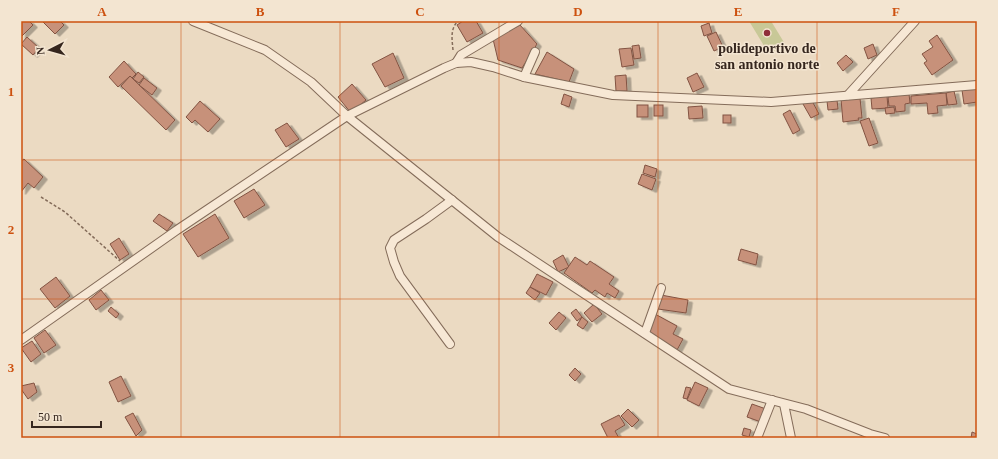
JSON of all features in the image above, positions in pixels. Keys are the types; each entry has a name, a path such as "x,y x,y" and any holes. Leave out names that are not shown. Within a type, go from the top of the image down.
{"street":[{"path":"193,21 265,50 311,82 347,116 498,238 729,389 806,409 882,437"},
{"path":"456,63 461,55 518,21"},
{"path":"848,95 915,21"},
{"path":"524,77 535,52"},
{"path":"21,340 177,230 347,116 456,63 471,62 524,77 613,95 770,102 977,85"},
{"path":"450,344 400,276 390,248 394,240 452,200"},
{"path":"645,333 661,288"},
{"path":"757,438 772,400"},
{"path":"784,404 791,438"}],"path":[{"path":"456,63 454,58 452,35 454,25 458,21"},
{"path":"41,197 65,212 126,266"}],"green space":[{"name":"polideportivo de san antonio norte","path":"749,21 771,21 785,44 769,54"}],"building":[{"path":"21,21 29,21 33,25 21,37"},
{"path":"42,21 60,21 64,25 55,34"},
{"path":"463,21 476,21 483,33 467,42 457,25"},
{"path":"709,23 712,33 704,36 701,26"},
{"path":"520,25 537,44 522,68 498,60 493,39"},
{"path":"716,32 723,47 714,51 707,36"},
{"path":"937,35 953,60 932,75 924,63 927,61 922,54 933,47 929,41"},
{"path":"27,37 39,48 33,55 21,44"},
{"path":"873,44 877,55 868,59 864,48"},
{"path":"639,45 641,58 634,59 632,46"},
{"path":"631,48 634,65 622,67 619,49"},
{"path":"547,52 574,69 569,82 535,74"},
{"path":"393,53 404,78 385,87 372,64"},
{"path":"846,55 853,62 843,71 837,63"},
{"path":"124,61 136,74 131,79 129,77 118,87 109,77"},
{"path":"138,72 144,77 139,83 133,79"},
{"path":"697,73 704,87 693,92 687,78"},
{"path":"626,75 627,91 616,91 615,76"},
{"path":"130,76 175,120 166,130 121,86"},
{"path":"144,78 157,88 152,95 139,85"},
{"path":"352,84 366,100 351,113 338,97"},
{"path":"977,88 977,102 964,104 962,90"},
{"path":"954,91 957,104 948,105 946,93"},
{"path":"946,93 947,105 937,106 938,113 928,114 927,103 911,104 911,96"},
{"path":"564,94 572,97 569,107 561,104"},
{"path":"909,94 910,103 905,104 905,111 896,112 895,106 889,106 888,97"},
{"path":"887,96 888,108 872,109 871,98"},
{"path":"860,98 862,118 858,118 859,120 843,122 841,99"},
{"path":"811,99 819,114 811,118 803,104"},
{"path":"837,100 838,109 828,110 827,101"},
{"path":"200,101 220,119 208,132 195,120 192,123 186,117"},
{"path":"637,105 648,105 648,117 637,117"},
{"path":"654,105 663,105 663,116 654,116"},
{"path":"702,106 703,118 689,119 688,107"},
{"path":"894,107 895,113 886,114 885,108"},
{"path":"790,110 800,130 793,134 783,114"},
{"path":"723,115 731,115 731,123 723,123"},
{"path":"869,118 878,143 869,146 860,121"},
{"path":"287,123 299,139 286,147 275,130"},
{"path":"24,159 43,177 34,188 28,183 21,192 21,161"},
{"path":"645,165 657,169 655,177 643,173"},
{"path":"642,174 656,179 652,190 638,184"},
{"path":"254,189 265,205 244,218 234,201"},
{"path":"159,214 173,223 167,231 153,221"},
{"path":"215,214 229,238 198,257 183,234"},
{"path":"119,238 129,254 120,260 110,244"},
{"path":"741,249 758,254 756,265 738,260"},
{"path":"563,255 569,267 558,272 553,261"},
{"path":"575,257 587,265 590,261 614,277 609,284 619,291 615,298 607,293 605,297 595,290 592,293 564,273"},
{"path":"537,274 553,282 546,295 530,287"},
{"path":"56,277 70,296 55,308 40,289"},
{"path":"530,287 540,293 535,300 526,293"},
{"path":"101,290 109,300 96,310 89,300"},
{"path":"661,295 688,300 686,313 658,309"},
{"path":"594,304 602,314 592,322 584,313"},
{"path":"111,307 119,314 116,318 108,311"},
{"path":"576,309 582,317 577,321 571,313"},
{"path":"559,312 566,318 556,330 549,323"},
{"path":"655,314 677,326 673,334 683,339 677,350 645,333"},
{"path":"582,317 588,322 583,329 577,325"},
{"path":"45,330 56,345 44,353 34,338"},
{"path":"32,341 41,354 31,362 21,348"},
{"path":"575,368 581,374 575,381 569,375"},
{"path":"121,376 131,396 118,402 109,382"},
{"path":"695,382 708,388 699,406 687,400"},
{"path":"34,383 37,392 28,399 21,389 21,386"},
{"path":"686,387 691,388 687,399 683,398"},
{"path":"752,404 766,409 761,422 747,417"},
{"path":"628,409 639,420 632,427 621,416"},
{"path":"133,413 142,430 136,436 125,417"},
{"path":"619,415 625,425 615,431 619,438 608,438 601,424"},
{"path":"744,428 751,430 749,437 742,435"},
{"path":"972,432 977,434 977,438 971,438"}],"place":[{"name":"polideportivo de san antonio norte","path":"767,33"}]}
